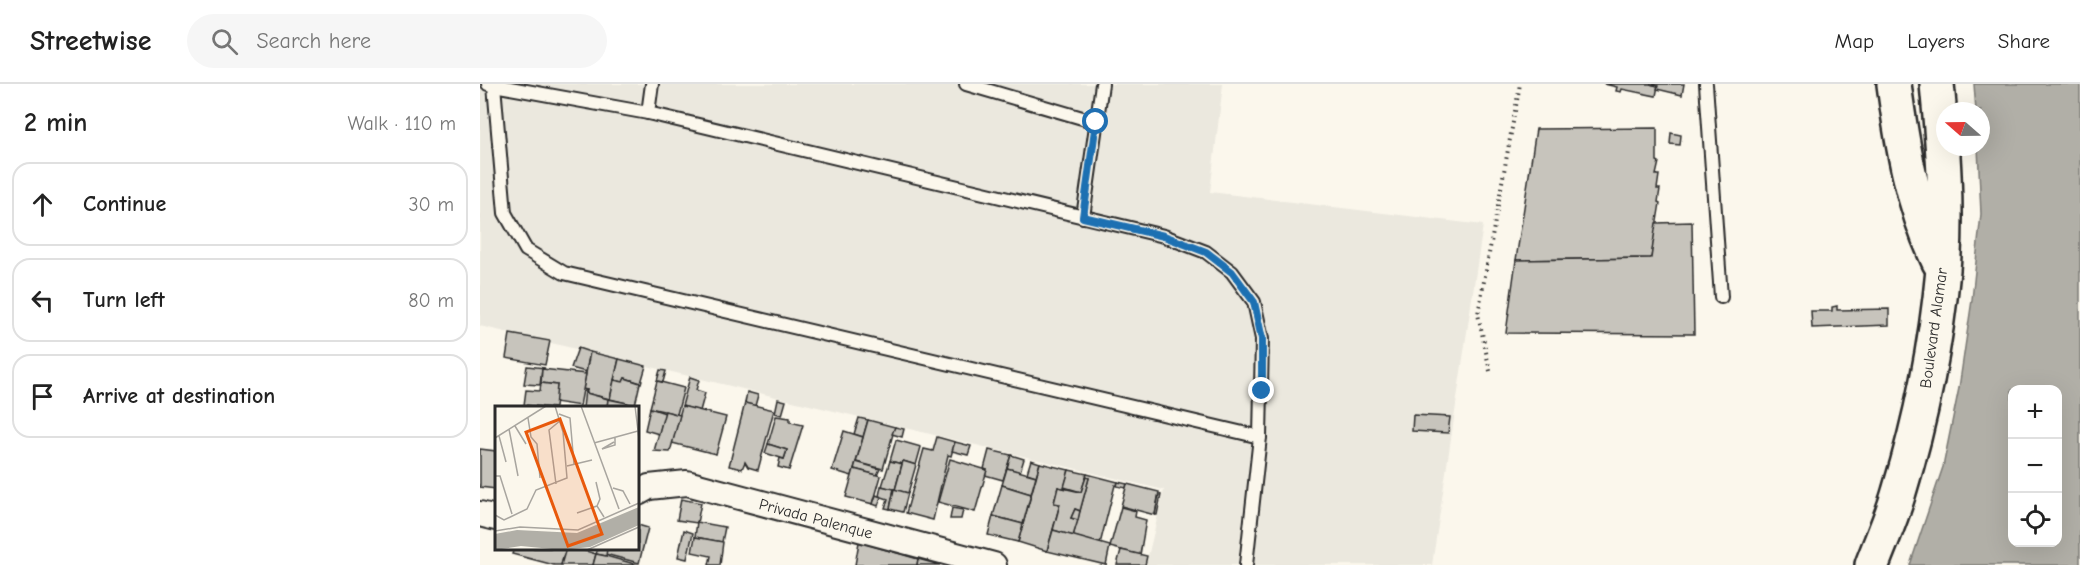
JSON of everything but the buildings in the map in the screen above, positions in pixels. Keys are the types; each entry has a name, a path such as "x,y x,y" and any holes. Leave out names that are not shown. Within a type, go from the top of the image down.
{"highway":[{"path":"1894,84 1913,194 1924,230 1943,270"},
{"name":"Boulevard Alamar","path":"1872,565 1898,495 1916,431 1930,362 1943,270 1945,204 1937,84"}],"street":[{"name":"Privada Palenque","path":"639,492 649,487 687,483 994,565"},
{"path":"480,514 495,518"}],"lane":[{"path":"1246,565 1260,437 1262,339 1254,302 1232,272 1206,252 1164,236 648,113 491,84 505,213 526,250 564,273 1260,437"},
{"path":"648,113 652,84"},
{"path":"966,84 1096,122"},
{"path":"1083,217 1102,84"},
{"path":"1706,84 1721,297"}],"path":[{"path":"1490,371 1479,314 1520,84"}],"shaded area":[{"path":"480,84 1223,84 1210,192 1483,225 1432,565 1146,565 1164,490 480,326"},
{"path":"1974,84 2080,84 2080,565 1910,565 1943,467 1959,388 1972,300 1981,214 1978,156 1990,156 1990,102 1975,102"}],"route":[{"path":"1096,122 1083,217 1164,236 1206,252 1232,272 1254,302 1262,339 1262,391"}]}
